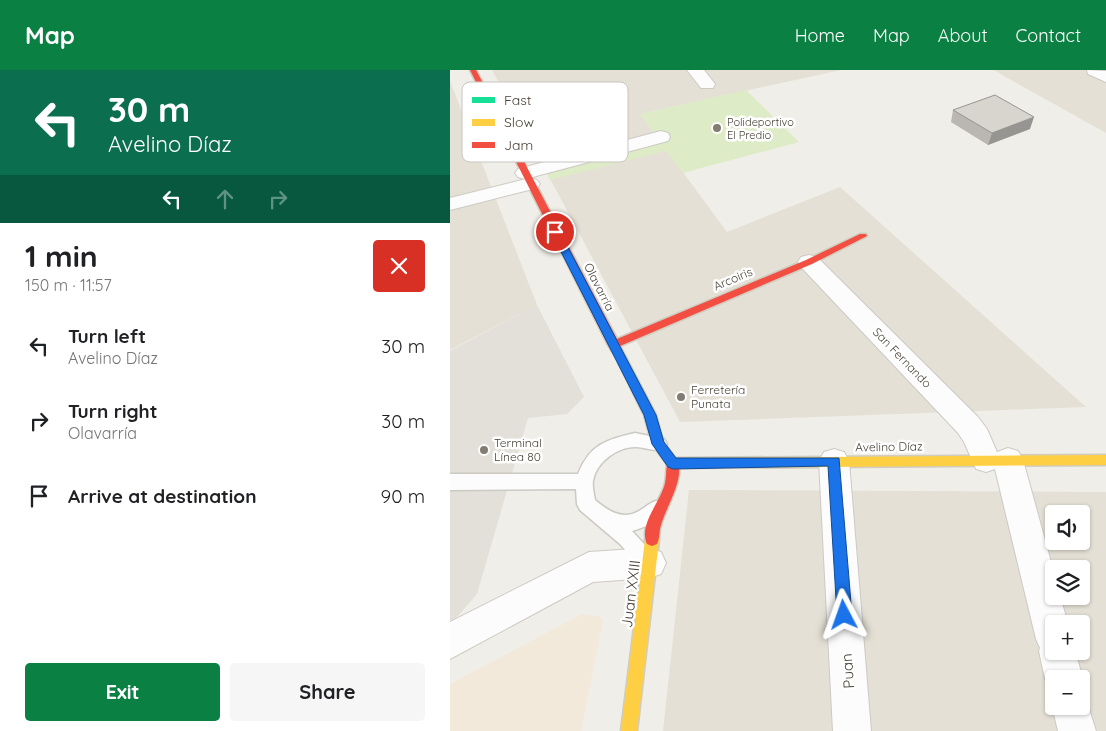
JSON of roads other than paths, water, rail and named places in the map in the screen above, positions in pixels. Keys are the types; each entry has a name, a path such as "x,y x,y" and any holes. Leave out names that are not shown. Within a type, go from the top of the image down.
{"street":[{"name":"Olavarría","path":"473,70 479,82"},
{"path":"695,70 706,84"},
{"path":"628,147 661,137"},
{"name":"Olavarría","path":"520,162 650,415 658,444 673,464"},
{"path":"450,204 580,162"},
{"name":"Arcoiris","path":"614,345 809,262 863,236"},
{"name":"San Fernando","path":"809,262 968,425 997,460 1046,615"},
{"name":"Avelino Díaz","path":"673,464 834,461 1106,460"},
{"name":"Puan","path":"834,461 852,731"},
{"name":"Juan XXIII","path":"629,731 653,528 660,506 671,485 673,464"},
{"path":"450,641 589,568 650,563"},
{"path":"1073,715 1077,731"}],"lane":[{"path":"650,563 627,538 601,519 586,504 584,481 592,461 610,446 635,440 658,444"},
{"path":"450,482 584,481"},
{"path":"601,519 622,524 644,520 660,506"}],"place":[{"name":"Polideportivo El Predio","path":"717,128"},
{"name":"Ferretería Punata","path":"681,397"},
{"name":"Terminal Línea 80","path":"484,450"}]}
